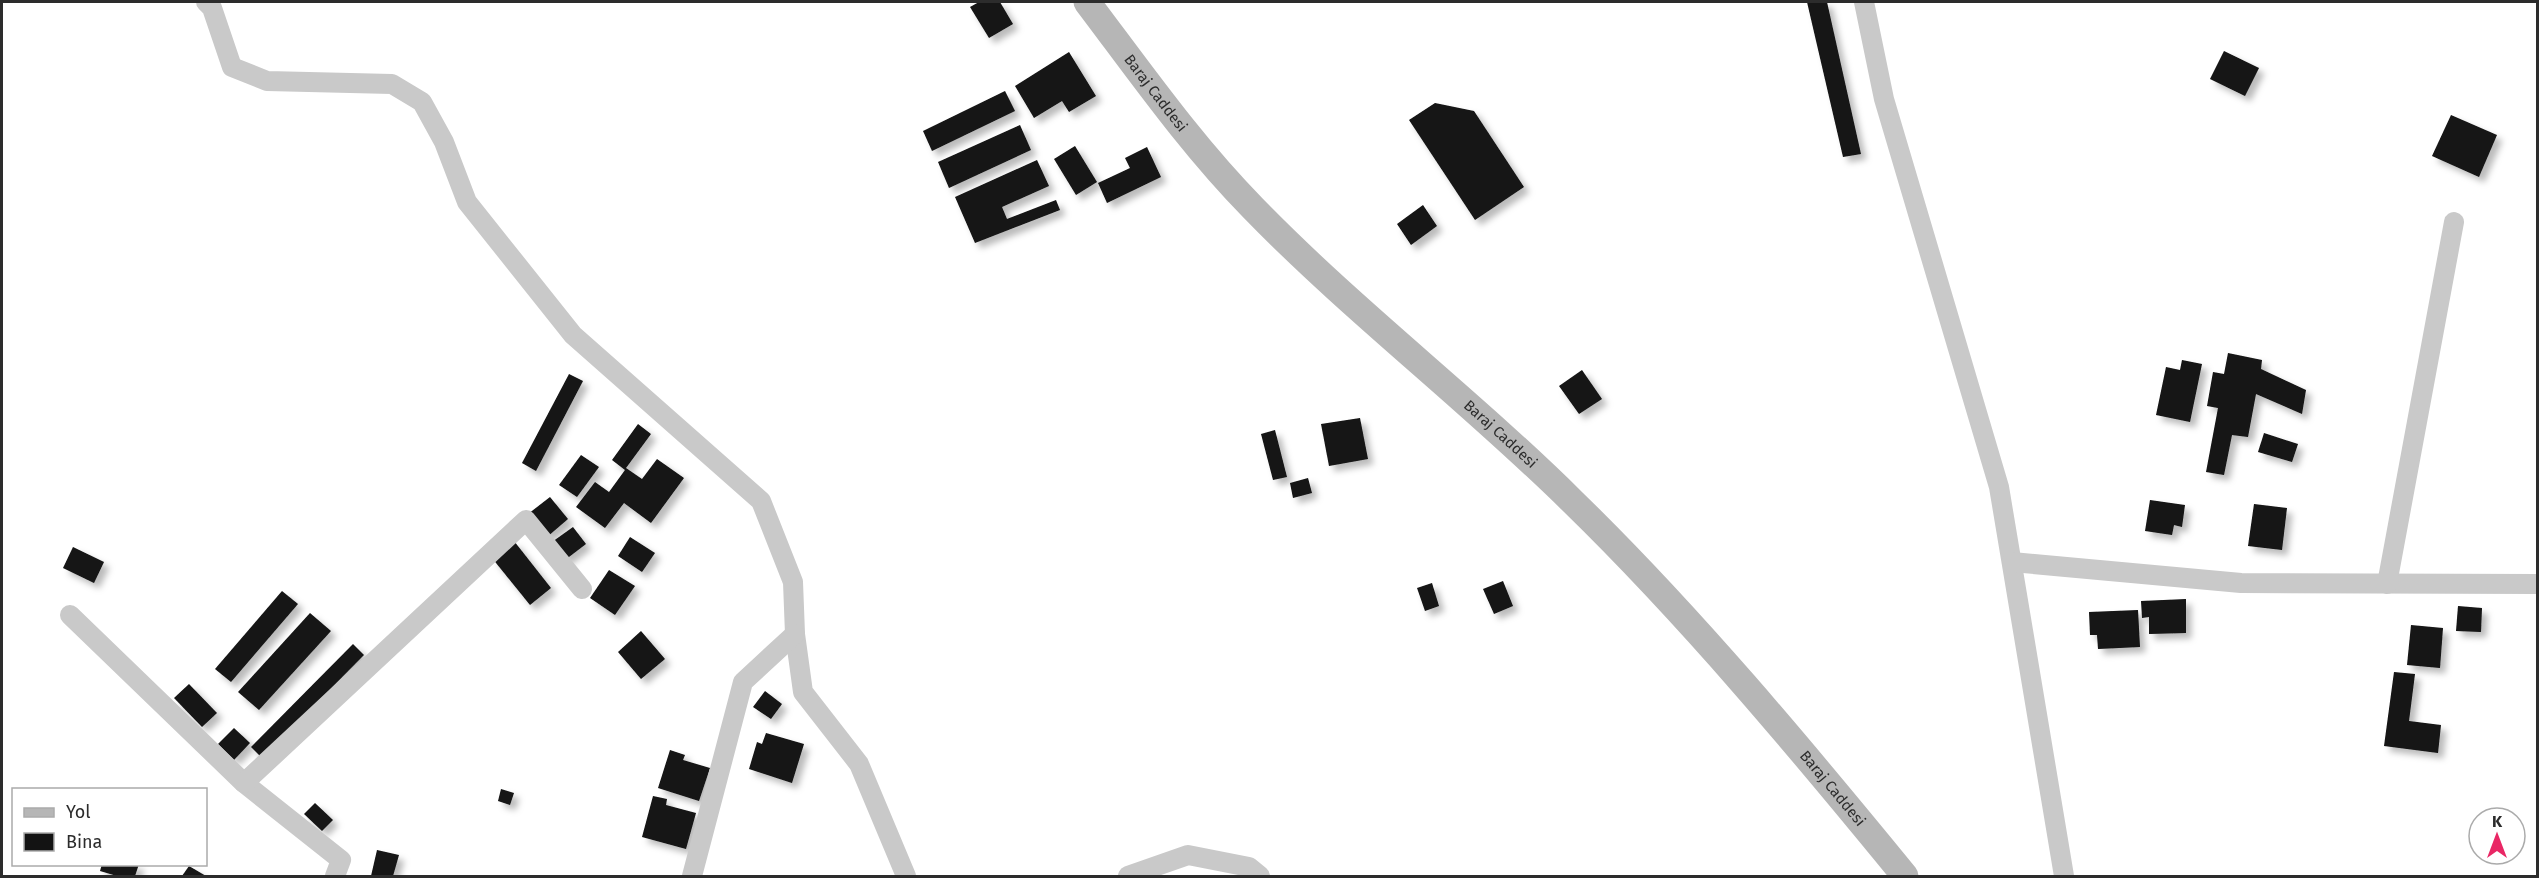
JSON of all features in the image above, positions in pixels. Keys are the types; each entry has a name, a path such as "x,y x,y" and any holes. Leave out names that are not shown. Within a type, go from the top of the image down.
{"main road":[{"name":"Baraj Caddesi","path":"1087,2 1208,161 1293,249 1580,509 1716,655 1823,776 1905,876"}],"street":[{"path":"206,2 212,8 232,67 267,81 392,84 422,102 444,142 467,202 573,335 761,501 793,582 795,634 803,692 859,764 906,876"},
{"path":"1864,2 1884,99 1999,487 2064,876"},
{"path":"2387,584 2454,222"},
{"path":"244,783 526,520 582,589"},
{"path":"2012,562 2241,583 2538,584"},
{"path":"70,615 244,783 342,860 335,876"},
{"path":"692,876 744,682 795,634"},
{"path":"1128,876 1188,855 1249,867 1260,876"}],"building":[{"path":"979,2 1000,2 1013,24 989,38 970,7"},
{"path":"1807,2 1827,2 1861,154 1843,157"},
{"path":"2224,51 2259,68 2245,96 2210,79"},
{"path":"1069,52 1096,96 1069,112 1062,101 1034,118 1015,86"},
{"path":"1005,91 1015,111 932,151 923,131"},
{"path":"1435,103 1474,111 1524,187 1475,220 1409,120"},
{"path":"2451,115 2497,135 2479,177 2432,156"},
{"path":"1020,125 1031,150 949,188 938,162"},
{"path":"1075,146 1097,182 1076,195 1054,159"},
{"path":"1147,147 1161,177 1107,203 1098,183 1130,168 1125,158"},
{"path":"1037,160 1049,186 1002,207 1007,219 1056,200 1060,210 975,243 955,197"},
{"path":"1423,205 1437,226 1411,245 1397,224"},
{"path":"2228,353 2262,360 2261,369 2306,390 2302,414 2256,394 2248,437 2232,435 2224,475 2206,472 2218,408 2207,406 2213,372 2224,374"},
{"path":"2182,360 2202,364 2190,422 2156,415 2166,367 2180,370"},
{"path":"1582,370 1602,399 1579,414 1559,386"},
{"path":"569,374 583,381 536,471 522,463"},
{"path":"1360,418 1368,459 1329,466 1321,424"},
{"path":"638,424 651,434 626,468 642,479 657,459 684,478 651,523 624,503 605,528 576,507 595,482 609,492 625,470 612,460"},
{"path":"1275,430 1287,477 1273,480 1261,434"},
{"path":"2264,433 2298,444 2292,462 2258,452"},
{"path":"581,455 599,467 577,497 559,485"},
{"path":"1308,478 1312,493 1293,498 1290,483"},
{"path":"550,497 568,519 547,537 528,514"},
{"path":"2150,500 2185,505 2182,527 2174,525 2172,535 2145,531"},
{"path":"2254,504 2287,508 2282,550 2248,546"},
{"path":"573,527 586,544 565,560 552,542"},
{"path":"630,537 655,553 642,572 618,556"},
{"path":"514,541 551,588 530,605 492,558"},
{"path":"73,547 104,562 94,583 63,568"},
{"path":"609,570 635,586 615,615 590,598"},
{"path":"1503,581 1513,606 1494,614 1483,589"},
{"path":"1432,583 1439,606 1425,611 1417,588"},
{"path":"282,591 298,604 231,682 215,669"},
{"path":"2186,599 2186,633 2149,634 2149,617 2142,618 2141,601"},
{"path":"2458,606 2482,608 2481,632 2456,631"},
{"path":"2138,610 2140,647 2098,649 2097,635 2090,635 2089,612"},
{"path":"310,613 331,631 259,710 238,692"},
{"path":"2411,625 2443,628 2440,668 2407,665"},
{"path":"641,631 665,659 641,679 618,652"},
{"path":"353,644 364,655 262,758 251,747"},
{"path":"2394,672 2415,674 2409,721 2441,725 2438,753 2384,746"},
{"path":"189,684 217,713 202,727 174,698"},
{"path":"765,691 782,704 771,719 753,707"},
{"path":"234,728 250,743 234,760 218,744"},
{"path":"766,733 804,744 792,783 749,769 757,742 762,744"},
{"path":"670,750 685,755 683,760 710,768 699,801 658,788"},
{"path":"501,789 514,793 510,805 498,801"},
{"path":"653,796 667,799 666,805 696,813 686,849 642,837"},
{"path":"315,803 333,820 322,831 304,814"},
{"path":"377,850 399,855 393,876 371,876"},
{"path":"101,866 138,866 135,876 117,876 100,871"},
{"path":"189,866 206,876 182,876"}]}
